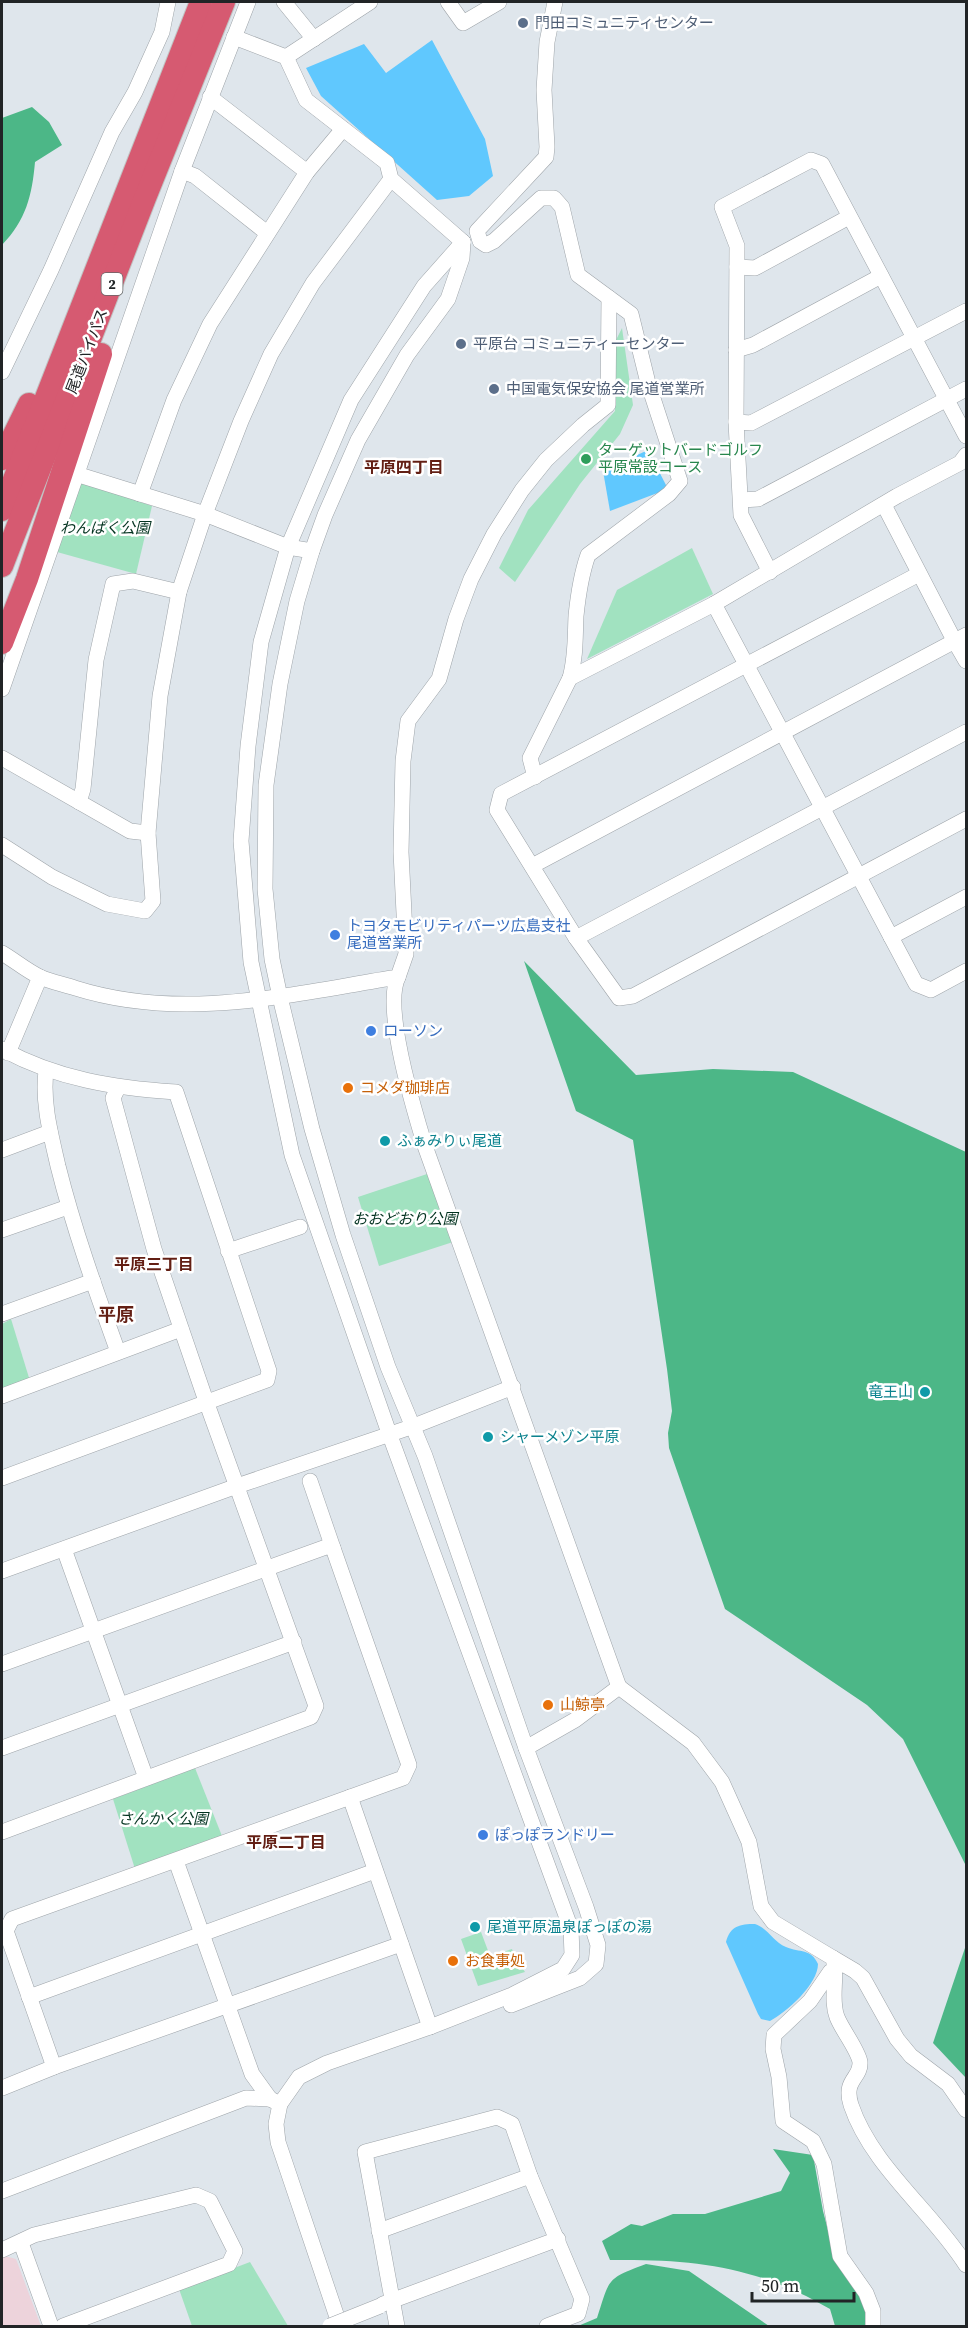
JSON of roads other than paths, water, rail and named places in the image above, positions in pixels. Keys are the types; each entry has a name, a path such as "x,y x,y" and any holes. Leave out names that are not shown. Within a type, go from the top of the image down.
{"highway":[{"name":"尾道バイパス","path":"2,510 201,2"},
{"name":"尾道バイパス","path":"2,566 224,2"},
{"path":"2,643 27,579 123,289 175,122"},
{"path":"2,459 94,275"}],"street":[{"path":"2,372 51,270 112,132 135,92 162,32 168,2"},
{"path":"2,689 182,171 248,2"},
{"path":"284,2 314,39"},
{"path":"286,57 367,2"},
{"path":"448,2 463,23 500,2"},
{"path":"535,777 530,758 570,678 575,662 576,616 583,569 588,555 669,494 680,481 648,383 631,314 578,275 562,207 554,198 541,198 494,241 486,245 480,241 477,231 546,157 548,147 544,90 546,42 555,2"},
{"path":"234,37 286,57 306,100 387,163 391,179 463,242"},
{"path":"210,97 307,172"},
{"path":"140,494 174,400 210,324 307,172 343,129"},
{"path":"770,572 741,515 736,423 737,246 722,207 810,160 822,164 966,436"},
{"path":"182,171 195,176 267,233"},
{"path":"2,845 52,877 108,904 145,912 153,901 148,833 160,696 179,592 205,513 241,421 271,354 313,284 391,179"},
{"path":"737,267 754,268 849,217"},
{"path":"275,2102 299,2077 327,2063 512,1995 562,1969 572,1955 571,1929 389,1433 292,1155 257,999 251,962 242,829 248,746 261,642 288,547 351,400 424,286 463,242"},
{"path":"430,2027 483,2016 580,1978 597,1964 598,1946 586,1906 526,1748 414,1426 388,1367 343,1235 312,1129 272,959 265,888 266,785 280,684 297,601 325,515 358,440 407,355 448,299 462,258 463,242"},
{"path":"736,350 753,345 881,276"},
{"path":"424,286 448,299"},
{"path":"609,298 608,405 582,425 546,460 511,507 471,579 456,619 439,679 408,721 403,761 401,852 406,954 394,986 394,1013 411,1102 620,1687 693,1743 722,1782 749,1842 761,1906 773,1922 835,1964 855,1971 863,1978 897,2039 911,2056 948,2084 966,2110"},
{"path":"736,423 751,423 966,311"},
{"path":"741,500 758,499 966,389"},
{"path":"570,678 714,604 960,463 966,455"},
{"path":"76,474 205,513 288,547 312,551"},
{"path":"884,505 919,574 961,639 966,660"},
{"path":"919,574 746,663 501,794 496,810 576,938 619,998 633,996 966,819"},
{"path":"79,802 83,789 96,660 113,584 133,581 179,592"},
{"path":"714,604 916,984 931,990 966,971"},
{"path":"532,866 961,639"},
{"path":"576,938 966,732"},
{"path":"2,758 130,831 148,833"},
{"path":"891,937 966,897"},
{"path":"2,952 40,977 118,1000 165,1005 222,1004 280,997 398,976"},
{"path":"2,1478 267,1380 269,1371 176,1092 118,1088 46,1071 5,1051 40,977"},
{"path":"46,1071 44,1091 50,1132 68,1207 118,1352"},
{"path":"2,1832 311,1717 316,1706 181,1329 137,1191 113,1098 118,1088"},
{"path":"2,1150 50,1132"},
{"path":"2,1230 68,1207"},
{"path":"228,1251 300,1227"},
{"path":"2,1314 93,1281"},
{"path":"2,1396 181,1329"},
{"path":"2,1571 237,1486 414,1426 513,1387"},
{"path":"54,2067 6,1931 12,1919 403,1778 409,1765 310,1481"},
{"path":"2,1664 326,1547 333,1548"},
{"path":"64,1549 146,1778"},
{"path":"2,1748 294,1642"},
{"path":"526,1748 575,1720 620,1687"},
{"path":"350,1797 430,2027"},
{"path":"537,1839 557,1833"},
{"path":"176,1861 252,2074 275,2102 278,2142 340,2326"},
{"path":"29,1997 375,1871"},
{"path":"2,2088 54,2067 402,1944"},
{"path":"835,1964 836,2015 860,2061 859,2071 850,2081 848,2091 859,2123 887,2167 966,2265"},
{"path":"835,1964 810,2001 774,2035 773,2049 779,2077 783,2121 813,2141 824,2164 840,2256 866,2293 873,2311 873,2326"},
{"path":"2,2191 246,2098 275,2102"},
{"path":"397,2326 386,2303 379,2231 365,2152 497,2117 512,2124 530,2176 582,2299 578,2314 547,2326"},
{"path":"379,2231 530,2176"},
{"path":"2,2250 34,2235 196,2195 210,2201 235,2251 229,2264 63,2326"},
{"path":"330,2326 558,2239"},
{"path":"21,2243 51,2326"}],"water":[{"path":"432,40 485,139 493,176 469,196 437,200 321,96 306,68 364,44 386,73"},
{"path":"648,450 668,489 610,511 603,471"},
{"path":"755,1924 782,1945 812,1955 818,1964 813,1980 800,1997 770,2021 761,2019 758,2014 726,1942 730,1932 736,1927"}],"place":[{"name":"門田コミュニティセンター","path":"523,23"},
{"name":"平原台 コミュニティーセンター","path":"461,344"},
{"name":"中国電気保安協会 尾道営業所","path":"494,389"},
{"name":"ターゲットバードゴルフ 平原常設コース","path":"586,459"},
{"name":"トヨタモビリティパーツ広島支社 尾道営業所","path":"335,935"},
{"name":"ローソン","path":"371,1031"},
{"name":"コメダ珈琲店","path":"348,1088"},
{"name":"ふぁみりぃ尾道","path":"385,1141"},
{"name":"竜王山","path":"925,1392"},
{"name":"シャーメゾン平原","path":"488,1437"},
{"name":"山鯨亭","path":"548,1705"},
{"name":"ぽっぽランドリー","path":"483,1835"},
{"name":"尾道平原温泉ぽっぽの湯","path":"475,1927"},
{"name":"お食事処","path":"453,1961"}],"district":[{"name":"平原四丁目","path":"404,467"},
{"name":"平原三丁目","path":"154,1264"},
{"name":"平原","path":"116,1315"},
{"name":"平原二丁目","path":"286,1842"}],"park label":[{"name":"わんぱく公園","path":"105,528"},
{"name":"おおどおり公園","path":"405,1219"},
{"name":"さんかく公園","path":"163,1819"}]}
